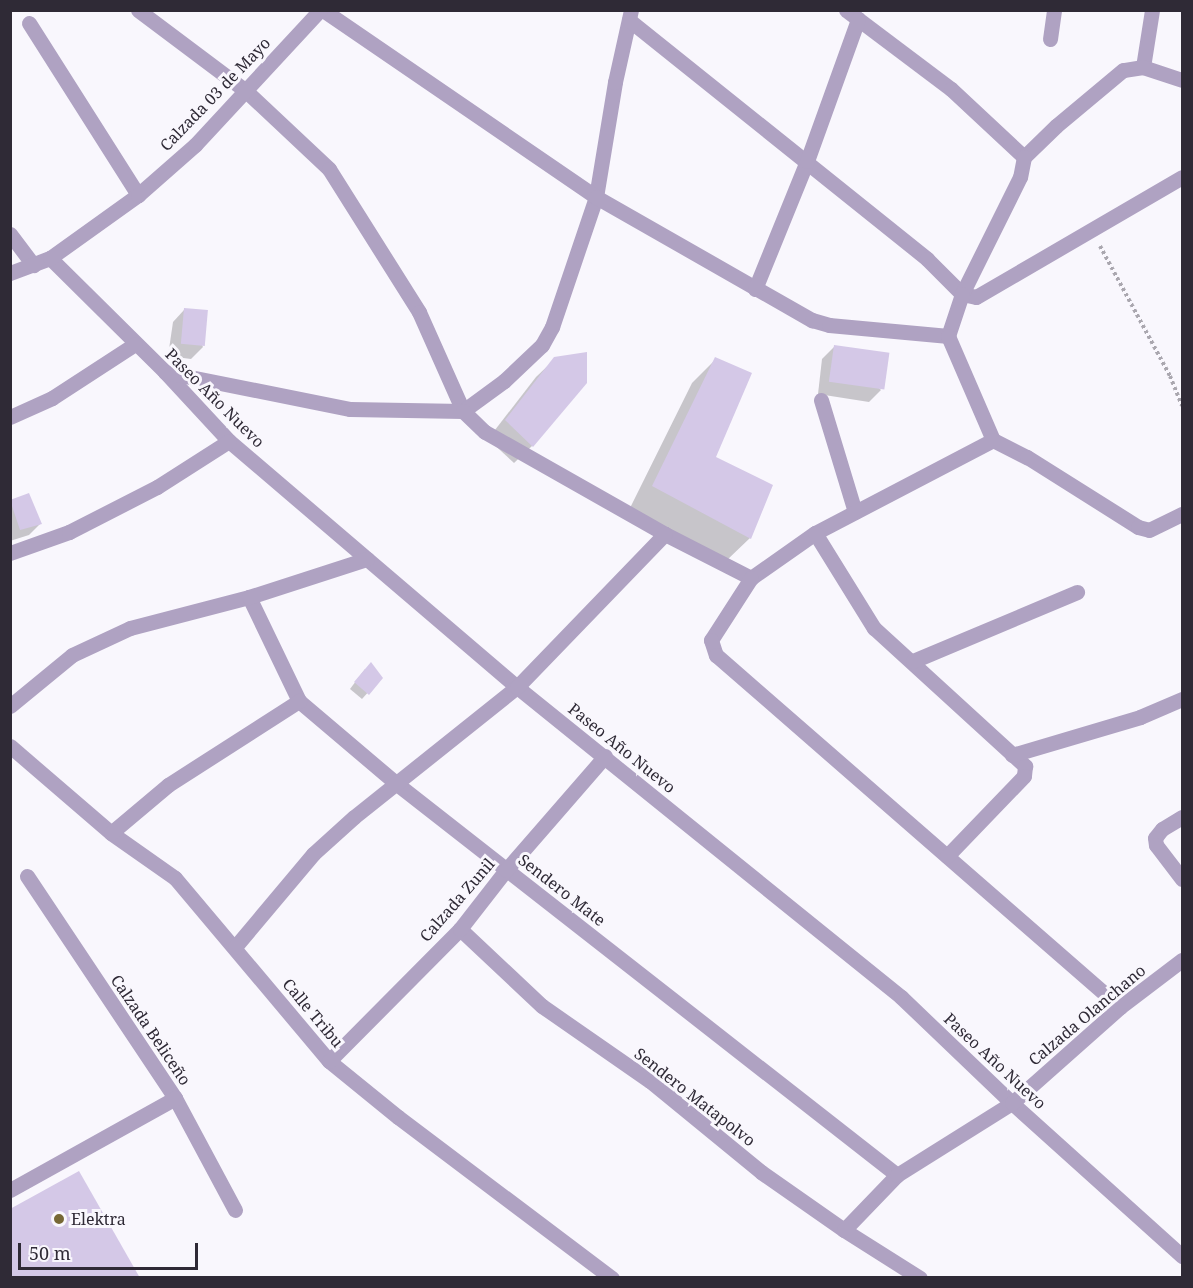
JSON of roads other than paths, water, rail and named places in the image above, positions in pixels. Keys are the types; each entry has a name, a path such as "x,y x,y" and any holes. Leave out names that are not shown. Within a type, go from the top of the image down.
{"street":[{"path":"138,10 246,91 329,169 419,312 463,411 485,432 665,534 751,578"},
{"path":"321,10 596,197 812,320 829,325 948,336"},
{"name":"Calzada 03 de Mayo","path":"10,273 50,258 138,195 195,145 321,10"},
{"path":"1050,39 1054,10"},
{"path":"1143,67 1152,10"},
{"path":"165,372 350,409 463,411 504,381 542,345 552,327 596,197 630,15 927,259 962,294 976,297 1182,177"},
{"path":"755,288 807,160 852,15 951,89 1024,157"},
{"path":"29,23 138,195"},
{"path":"1182,80 1143,67 1123,70 1056,126 1024,157 1020,177 962,294 948,336 993,440 1027,457 1138,527 1149,530 1182,514"},
{"path":"10,234 33,265"},
{"name":"Paseo Año Nuevo","path":"50,258 165,372 229,441 517,687 901,998 1012,1103 1182,1256"},
{"path":"10,417 52,398 135,344"},
{"path":"821,400 855,512"},
{"path":"993,440 815,533 751,578 711,640 716,655 1120,1007"},
{"path":"10,553 69,532 157,487 229,441"},
{"path":"815,533 874,628 913,661 1025,766 1024,776 947,856"},
{"path":"235,947 314,854 354,817 517,687 665,534"},
{"path":"10,706 72,655 130,627 249,597 367,559"},
{"path":"913,661 1077,592"},
{"name":"Sendero Mate","path":"249,597 299,701 397,784 897,1175"},
{"path":"1012,755 1140,717 1182,699"},
{"path":"111,833 168,785 299,701"},
{"name":"Calle Tribu","path":"10,746 111,833 175,878 329,1061 398,1117 612,1278"},
{"name":"Calzada Zunil","path":"329,1061 460,929 506,870 605,756"},
{"path":"1182,817 1162,829 1155,838 1156,845 1182,879"},
{"name":"Calzada Beliceño","path":"27,876 175,1098 235,1210"},
{"name":"Sendero Matapolvo","path":"460,929 542,1006 650,1081 761,1172 844,1230 920,1278"},
{"name":"Calzada Olanchano","path":"844,1230 897,1175 1012,1103 1120,1007 1181,963"},
{"path":"10,1190 175,1098"}],"place":[{"name":"Elektra","path":"59,1219"}]}
